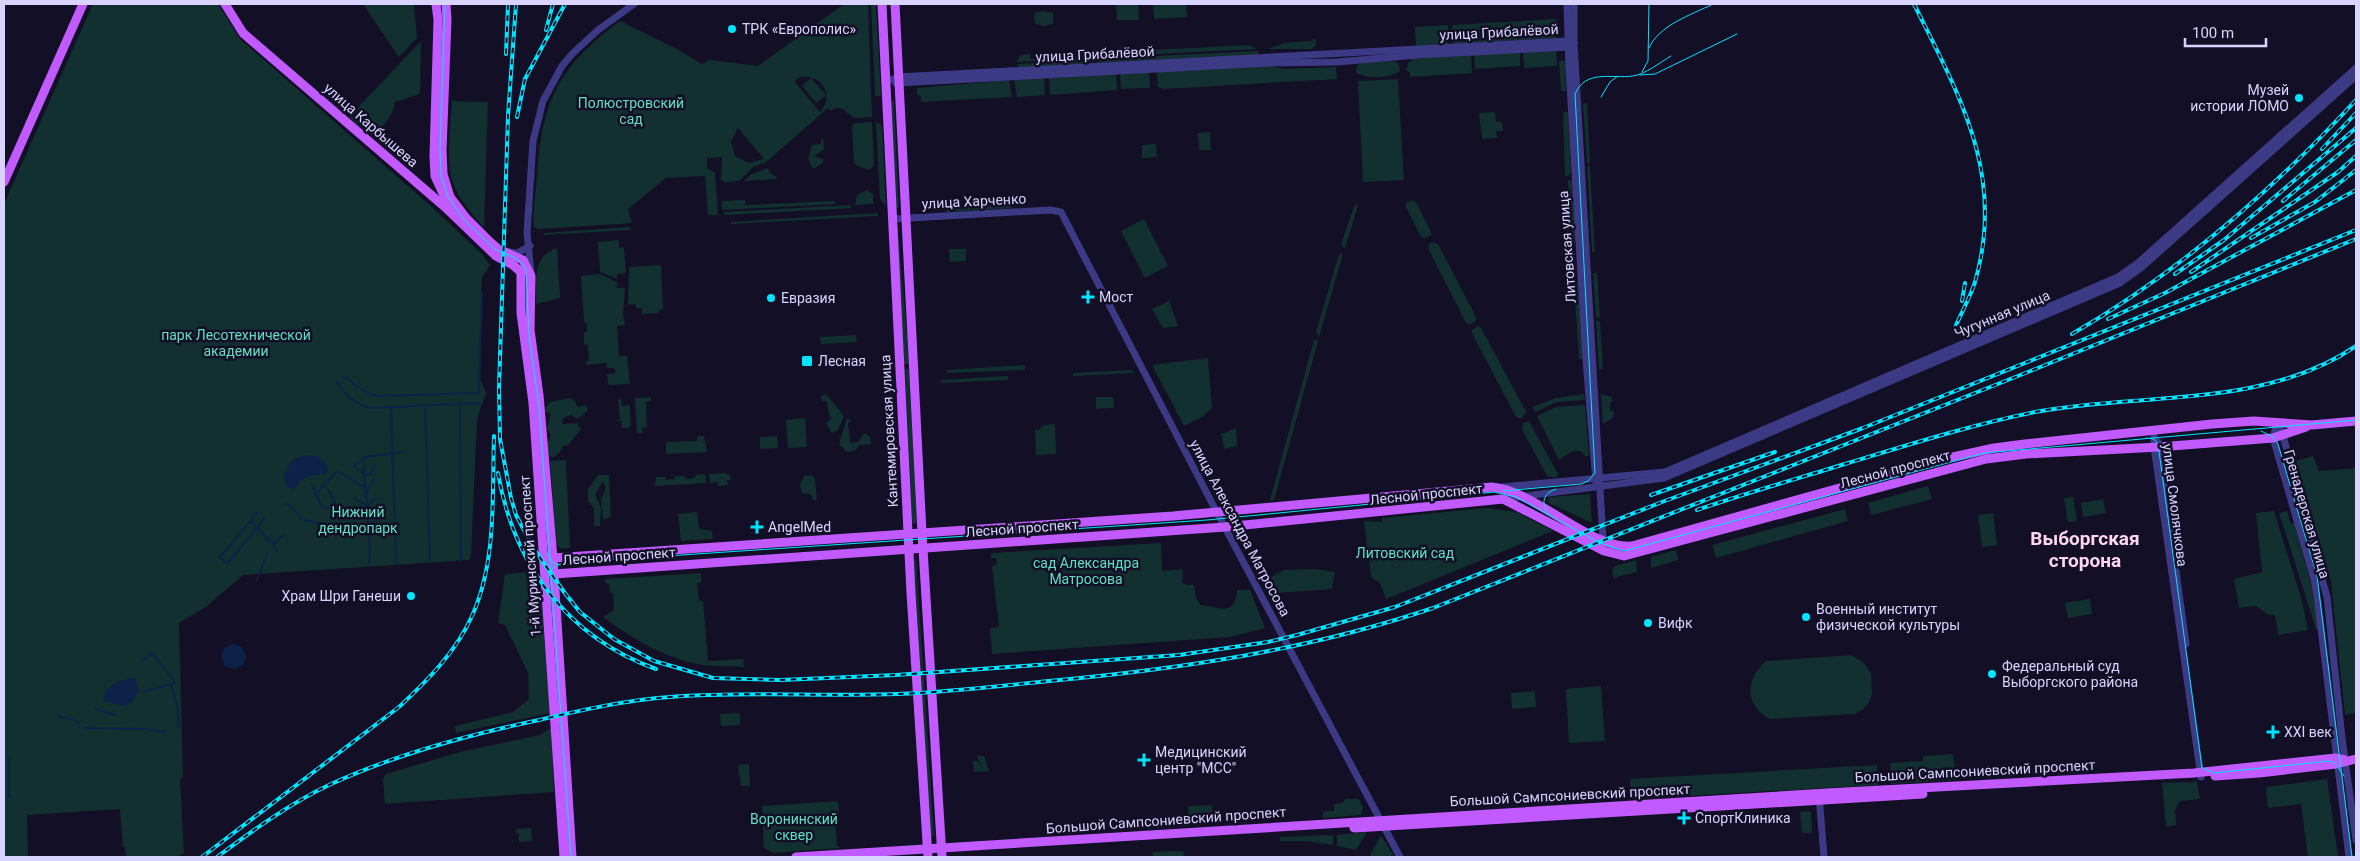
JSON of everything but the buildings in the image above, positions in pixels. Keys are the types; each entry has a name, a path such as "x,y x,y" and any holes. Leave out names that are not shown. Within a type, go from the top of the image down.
{"main road":[{"path":"4,182 83,4"},
{"name":"улица Карбышева","path":"225,4 243,33 496,256 506,257"},
{"path":"436,4 438,20 435,176 444,200 460,223"},
{"path":"446,4 442,150 444,174 450,196 466,218 521,272"},
{"name":"Кантемировская улица","path":"882,4 926,854"},
{"name":"Кантемировская улица","path":"895,4 922,533 942,853"},
{"path":"506,257 522,255"},
{"name":"1-й Муринский проспект","path":"522,255 531,276 530,330 539,395 553,558 572,857"},
{"name":"1-й Муринский проспект","path":"521,272 521,313 533,403 564,857"},
{"name":"Лесной проспект","path":"2312,425 2272,438 1999,457 1775,511 1632,546 1618,546 1603,540 1534,498 1521,496 1496,487 1217,512 553,558 545,566 554,574 923,550 1225,527 1503,499 1604,551 1624,556 1775,511 1971,453 2025,444 2254,421 2312,425 2356,421"},
{"name":"Большой Сампсониевский проспект","path":"852,857 926,854 1381,823 2201,774 2356,759"},
{"name":"Большой Сампсониевский проспект","path":"796,857 926,854"}],"street":[{"path":"521,272 522,255 527,233 533,140 536,121 546,94 562,66 572,54 598,30 634,4"},
{"name":"Литовская улица","path":"1568,4 1597,479 1603,540"},
{"name":"Литовская улица","path":"1570,44 1574,4"},
{"name":"улица Грибалёвой","path":"886,82 1570,44"},
{"name":"Чугунная улица","path":"1597,479 1665,472 2118,277 2139,262 2356,68"},
{"name":"Чугунная улица","path":"1599,487 1664,478 2120,283 2141,268 2356,76"},
{"name":"улица Харченко","path":"892,219 1057,210"},
{"name":"улица Александра Матросова","path":"1057,210 1063,215 1217,512 1400,857"},
{"name":"1-й Муринский проспект","path":"527,233 530,246 531,276"},
{"path":"522,255 530,246"},
{"name":"Гренадерская улица","path":"2277,422 2283,436 2327,597 2356,840"},
{"name":"Гренадерская улица","path":"2277,422 2272,438 2314,579 2349,857"},
{"name":"улица Смолячкова","path":"2154,430 2201,774"},
{"name":"Лесной проспект","path":"1496,487 1597,479"},
{"path":"1534,498 1548,483"},
{"path":"1534,498 1599,487"},
{"name":"Лесной проспект","path":"1503,499 1521,496"},
{"path":"1534,498 1544,520"},
{"path":"1820,797 1824,857"}],"green space":[{"name":"парк Лесотехнической академии","path":"93,4 218,4 240,39 433,208 483,255 490,265 482,278 479,376 486,393 477,418 471,557 469,560 243,575 207,606 179,623 183,776 180,779 184,853 177,857 126,857 125,847 123,847 120,809 27,815 28,857 4,857 4,204"},
{"path":"363,4 414,4 417,38 399,57"},
{"name":"Полюстровский сад","path":"844,4 868,4 872,117 855,118 841,108 830,111 828,108 766,162 753,167 739,181 725,182 721,180 722,157 707,158 707,168 715,173 718,215 708,215 705,176 666,178 628,209 632,223 538,229 534,227 539,150 549,106 557,88 582,54 620,21 679,50 701,64 710,60 758,66","holes":["801,77 815,79 824,87 826,99 820,112 794,81","738,128 764,159 749,163 735,156 731,142"]},
{"path":"871,4 876,4 881,96 875,96"},
{"path":"1116,4 1138,4 1139,20 1117,20"},
{"path":"1153,4 1186,4 1187,17 1154,19"},
{"path":"1043,11 1053,13 1053,24 1044,26 1035,24 1034,13"},
{"path":"1556,19 1556,38 1453,44 1452,25"},
{"path":"1448,25 1449,44 1416,46 1415,27"},
{"path":"1316,39 1316,45 1312,49 1268,49 1285,43 1311,41"},
{"path":"421,41 420,94 395,102 391,114 380,128 369,130 358,126 349,117"},
{"path":"1249,45 1257,49 1094,57 1095,53"},
{"path":"1556,50 1557,66 1524,68 1523,52"},
{"path":"1081,51 1086,52 1088,58 1017,62 1020,55 1030,54 1030,59 1081,56"},
{"path":"1259,51 1257,55 1097,63 1094,59"},
{"path":"1520,52 1520,66 1475,69 1474,55"},
{"path":"1471,55 1472,73 1410,77 1410,72 1406,71 1408,63 1413,59"},
{"path":"1088,60 1088,64 1019,68 1017,64"},
{"path":"1393,61 1398,63 1400,71 1389,76 1372,77 1356,73 1357,65 1361,63"},
{"path":"1559,61 1565,61 1566,91 1561,91"},
{"path":"1268,66 1285,69 1336,67 1337,79 1164,89 1158,87 1157,72"},
{"path":"1149,72 1150,88 1121,89 1120,74"},
{"path":"1116,74 1117,90 1050,95 1049,78"},
{"path":"811,78 826,95 816,103 802,86"},
{"path":"1044,78 1045,95 1017,97 1014,80"},
{"path":"1398,79 1404,180 1363,182 1358,81"},
{"path":"1009,80 1012,97 921,102 921,97 917,95 917,88"},
{"path":"452,101 488,102 484,228 467,207 453,183 449,165"},
{"path":"890,101 894,101 899,208 895,208"},
{"path":"1587,103 1590,163 1587,163 1583,104"},
{"path":"1495,112 1496,122 1502,122 1503,131 1496,131 1497,138 1482,139 1479,113"},
{"path":"1563,112 1568,112 1571,172 1568,176 1565,176"},
{"path":"876,121 882,126 886,206 880,199"},
{"path":"872,122 874,165 869,170 854,163 852,126 855,123"},
{"path":"1210,132 1211,150 1199,150 1198,133"},
{"path":"823,138 824,150 815,155 823,159 823,163 813,169 808,159 812,145 821,144"},
{"path":"1156,144 1157,157 1142,158 1142,145"},
{"path":"1587,166 1590,166 1595,252 1592,252"},
{"path":"768,168 770,173 777,177 776,179 744,181 752,174"},
{"path":"1568,180 1572,181 1576,242 1572,242"},
{"path":"867,190 873,194 873,204 855,205 857,195"},
{"path":"745,200 746,205 835,201 835,204 722,210 722,201"},
{"path":"1412,200 1416,202 1431,232 1431,235 1425,238 1421,237 1406,207 1406,203"},
{"path":"1359,202 1345,248 1341,244 1354,207"},
{"path":"850,205 851,208 724,215 724,212"},
{"path":"1011,205 1012,208 946,212 946,208"},
{"path":"878,213 878,216 731,224 731,222"},
{"path":"1144,219 1168,266 1145,278 1121,231"},
{"path":"896,226 898,226 909,364 904,364"},
{"path":"631,227 630,230 544,235 544,233"},
{"path":"619,240 619,248 624,247 626,273 617,274 617,279 600,272 598,242"},
{"path":"1432,242 1438,244 1476,317 1476,321 1470,324 1466,323 1428,248"},
{"path":"557,248 560,298 536,304 536,279 539,263 549,252"},
{"path":"949,249 966,249 966,261 950,262"},
{"path":"1339,254 1343,254 1319,337 1316,332"},
{"path":"661,265 663,309 659,310 659,313 642,314 642,308 636,308 636,304 628,305 629,267"},
{"path":"1593,273 1597,273 1600,317 1596,318"},
{"path":"600,274 617,282 617,288 625,288 623,314 625,325 617,326 619,356 627,356 630,384 610,385 607,374 616,373 614,368 607,368 607,363 586,365 586,361 589,361 588,345 584,344 584,332 587,332 587,323 584,322 581,276"},
{"path":"1574,282 1578,282 1583,359 1579,359"},
{"path":"1169,301 1178,326 1163,328 1152,309"},
{"path":"1596,321 1600,321 1603,369 1599,369"},
{"path":"1478,326 1481,328 1526,412 1521,419 1516,417 1472,333 1472,330"},
{"path":"856,335 857,342 821,344 820,337"},
{"path":"1314,340 1318,341 1274,500 1270,500"},
{"path":"1208,358 1212,408 1202,417 1184,426 1152,365"},
{"path":"1025,365 1025,370 947,373 947,370"},
{"path":"905,369 909,369 917,522 914,524 912,522"},
{"path":"1133,370 1133,373 1073,376 1073,373"},
{"path":"1008,376 1008,380 941,383 941,380"},
{"path":"826,394 844,416 838,430 832,433 826,423 832,417 829,416 827,401 822,401 821,396"},
{"path":"1584,394 1585,400 1557,402 1535,412 1532,407 1556,398"},
{"path":"1601,394 1611,397 1613,402 1610,402 1610,411 1614,411 1613,418 1603,424"},
{"path":"651,397 651,401 646,402 647,427 642,428 643,433 637,433 635,398"},
{"path":"1096,397 1113,397 1114,408 1096,409"},
{"path":"569,398 574,400 578,407 585,405 588,410 578,419 571,415 563,418 562,424 577,423 581,429 568,445 563,446 560,452 554,457 549,456 547,443 551,435 547,428 551,414 544,411 544,409 551,402"},
{"path":"618,399 621,399 622,406 630,405 631,425 628,428 622,428 621,421 615,421 620,419"},
{"path":"1585,405 1589,456 1585,456 1581,451 1573,451 1559,460 1537,416 1556,407"},
{"path":"805,418 807,447 788,448 786,420"},
{"path":"847,418 851,421 848,423 850,443 858,442 864,433 870,437 871,444 859,445 855,451 847,452 839,444"},
{"path":"1529,421 1558,474 1556,478 1547,476 1522,429 1523,423"},
{"path":"1055,424 1056,454 1036,455 1035,430 1040,429 1043,425"},
{"path":"1236,429 1237,446 1224,449 1221,434"},
{"path":"697,436 704,436 707,452 666,454 666,442 697,441"},
{"path":"777,436 778,448 760,449 760,437"},
{"path":"2313,456 2319,471 2356,468 2356,713 2345,715 2331,582 2296,461"},
{"path":"566,460 570,548 561,549 556,544 550,461"},
{"path":"727,473 727,475 730,475 731,480 727,480 728,485 718,486 718,482 710,483 709,474"},
{"path":"705,474 706,483 655,486 656,477 665,477 666,480 675,479 675,476 685,476 686,479 695,478 695,475"},
{"path":"598,475 609,475 611,517 603,519 601,500 606,487 603,481 595,495 601,507 600,526 594,526 594,509 588,501 588,489"},
{"path":"812,475 815,479 817,499 814,501 810,494 802,493 800,484 804,476"},
{"path":"1928,486 1932,499 1871,515 1868,503"},
{"path":"1590,494 1592,523 1549,503 1548,500 1550,497"},
{"path":"2073,497 2077,521 2068,522 2064,498"},
{"path":"2103,499 2106,513 2083,517 2081,503"},
{"name":"Литовский сад","path":"1488,508 1516,512 1553,531 1386,599 1380,583 1371,577 1364,521 1382,522 1382,518"},
{"path":"1845,509 1848,521 1716,558 1712,545"},
{"path":"2274,511 2302,601 2308,630 2278,635 2275,615 2268,615 2256,606 2239,608 2234,579 2262,572 2256,513"},
{"path":"2287,511 2291,524 2294,523 2312,588 2319,631 2316,629 2279,513"},
{"path":"697,512 699,529 712,531 713,539 681,541 678,514"},
{"path":"1993,513 1997,545 1982,547 1978,515"},
{"name":"cад Александра Матросова","path":"1161,543 1162,571 1183,569 1182,582 1187,585 1194,585 1196,598 1200,605 1223,609 1228,608 1235,600 1237,590 1250,590 1265,628 1230,637 992,654 990,628 999,627 992,566 997,565 996,558 991,558 991,553"},
{"path":"1676,550 1678,560 1651,568 1651,557"},
{"path":"914,559 916,559 934,836 930,836"},
{"path":"1636,560 1637,572 1613,578 1612,571 1615,566"},
{"path":"1314,569 1335,572 1332,589 1276,593 1271,577 1284,570"},
{"path":"529,572 541,594 550,713 456,733 455,726 513,712 529,699 528,673 505,625 498,623 505,574"},
{"path":"701,573 701,582 697,583 699,601 703,601 708,661 743,659 744,667 704,665 677,658 638,641 603,617 614,610 613,593 610,593 609,584 605,583 605,579"},
{"path":"2090,599 2092,614 2068,618 2065,603"},
{"path":"1851,655 1863,662 1871,673 1872,693 1870,701 1855,714 1770,719 1755,707 1750,692 1751,684 1759,668 1766,661"},
{"path":"1601,686 1605,741 1569,743 1566,689"},
{"path":"1535,691 1536,707 1512,709 1511,693"},
{"path":"740,713 740,725 721,726 720,714"},
{"path":"551,728 554,792 385,804 383,779 386,774 460,752 540,735"},
{"path":"1953,754 1956,780 1891,784 1890,763 1923,761 1923,756"},
{"path":"977,756 984,756 989,771 974,772 973,761 978,761 983,770"},
{"path":"749,764 750,786 741,786 738,765"},
{"path":"1877,765 1878,785 1631,799 1630,779"},
{"path":"2327,779 2338,857 2308,857 2301,804 2268,808 2266,787"},
{"path":"2197,782 2200,799 2180,801 2175,810 2176,825 2166,827 2162,783"},
{"path":"1345,799 1359,799 1363,808 1361,815 1322,818 1324,811 1334,811 1334,804 1343,803"},
{"name":"Воронинский сквер","path":"838,801 839,815 835,816 837,846 841,848 773,853 764,848 762,806"},
{"path":"1212,805 1213,821 1189,823 1188,806"},
{"path":"1811,811 1812,833 1802,833 1800,812"},
{"path":"531,828 532,841 519,842 519,833 516,833 516,829"},
{"path":"1367,832 1356,850 1337,846 1337,835"},
{"path":"1333,835 1333,845 1306,841 1280,841 1280,837"},
{"path":"1381,835 1394,857 1369,857"},
{"path":"1183,851 1184,857 1153,857 1152,852"}],"water":[{"path":"308,455 315,456 326,463 328,470 325,475 313,475 301,480 294,490 286,484 286,470 296,458"},
{"path":"233,644 242,647 246,656 243,665 234,669 225,666 221,657 224,648"},
{"path":"130,677 136,680 139,690 132,702 123,706 104,701 105,692 108,688"}],"waterway":[{"path":"344,376 365,392 377,396 479,393 482,293"},
{"path":"337,382 352,399 361,405 372,408 479,403"},
{"path":"460,404 461,561"},
{"path":"425,406 430,562"},
{"path":"391,408 396,564"},
{"path":"375,465 370,474 365,474 355,468 355,465 365,457 403,452"},
{"path":"363,458 370,550 369,564"},
{"path":"316,494 337,471"},
{"path":"340,472 365,488"},
{"path":"366,494 374,479"},
{"path":"312,484 321,506 367,516"},
{"path":"329,490 335,503 335,509"},
{"path":"354,498 367,506 377,498"},
{"path":"285,503 292,507 301,519 369,535"},
{"path":"257,513 220,557 227,564 265,518"},
{"path":"251,521 273,544 277,552"},
{"path":"369,525 376,522"},
{"path":"273,544 285,534"},
{"path":"257,580 267,555"},
{"path":"141,663 152,653 175,682 171,684 177,705 179,728"},
{"path":"142,692 171,684"},
{"path":"95,709 116,715"},
{"path":"58,716 76,720 80,725"},
{"path":"84,728 143,729 165,732"},
{"path":"9,757 9,797"}],"tram line":[{"path":"445,4 440,148 441,176 448,197 464,220 496,250 515,258 522,263 526,270 529,337 539,405 571,857"},
{"path":"1642,72 1648,61 1649,4"},
{"path":"1649,48 1660,33 1668,27 1713,4"},
{"path":"1640,75 1655,74 1737,34"},
{"path":"1503,491 1581,484 1588,481 1595,473 1575,94 1580,86 1592,78 1638,75 1648,71 1671,56"},
{"path":"1601,97 1610,82 1618,76"},
{"path":"548,578 553,568 561,563 1207,520 1494,492 1516,497 1600,543 1624,551 1984,453 2356,420"},
{"path":"2261,431 2273,437 2278,444 2317,576 2352,857"},
{"path":"2146,438 2154,439 2158,444 2202,768 2214,773 2329,761 2335,763 2344,776"},
{"path":"1549,514 1544,506 1544,499 1548,493 1556,489"},
{"path":"547,553 553,563 563,566"}],"railway":[{"path":"506,54 508,4"},
{"path":"516,4 508,116 499,388 500,439 511,498 516,515 534,549 580,612 614,639 654,661 713,678 781,680 896,675 1179,655 1268,642 1297,635 1395,607 1662,502 1863,428 2356,230"},
{"path":"546,30 553,4"},
{"path":"517,117 525,79 565,4"},
{"path":"1914,4 1962,105 1973,138 1981,172 1985,206 1983,243 1975,282 1955,328"},
{"path":"2072,334 2149,284 2223,228 2292,166 2356,100"},
{"path":"2322,149 2356,113"},
{"path":"2175,274 2224,240 2356,128"},
{"path":"2283,201 2356,140"},
{"path":"2191,272 2338,172 2356,156"},
{"path":"2251,238 2315,202 2356,170"},
{"path":"2108,319 2165,293 2356,190"},
{"path":"217,857 285,809 314,792 354,774 432,746 588,709 637,700 698,695 898,694 1098,676 1244,656 1386,623 1433,608 2033,370 2356,239"},
{"path":"1962,301 1965,283"},
{"path":"1697,510 1963,429 2011,417 2075,406 2201,395 2242,389 2282,380 2320,366 2356,346"},
{"path":"202,857 399,707 430,676 458,642 472,616 486,573 492,528 494,436"},
{"path":"1651,495 1775,452"},
{"path":"498,473 506,507 517,538 532,567 550,594 571,617 596,638 624,655 656,669"}],"place":[{"name":"ТРК «Европолис»","path":"732,29"},
{"name":"Музей истории ЛОМО","path":"2299,98"},
{"name":"Мост","path":"1088,297"},
{"name":"Евразия","path":"771,298"},
{"name":"Лесная","path":"807,361"},
{"name":"AngelMed","path":"757,527"},
{"name":"Храм Шри Ганеши","path":"411,596"},
{"name":"Военный институт физической культуры","path":"1806,617"},
{"name":"Вифк","path":"1648,623"},
{"name":"Федеральный суд Выборгского района","path":"1992,674"},
{"name":"XXI век","path":"2273,732"},
{"name":"Медицинский центр \"МСС\"","path":"1144,760"},
{"name":"СпортКлиника","path":"1684,818"}],"district":[{"name":"Выборгская сторона","path":"2085,549"}],"park label":[{"name":"Нижний дендропарк","path":"358,520"}]}
